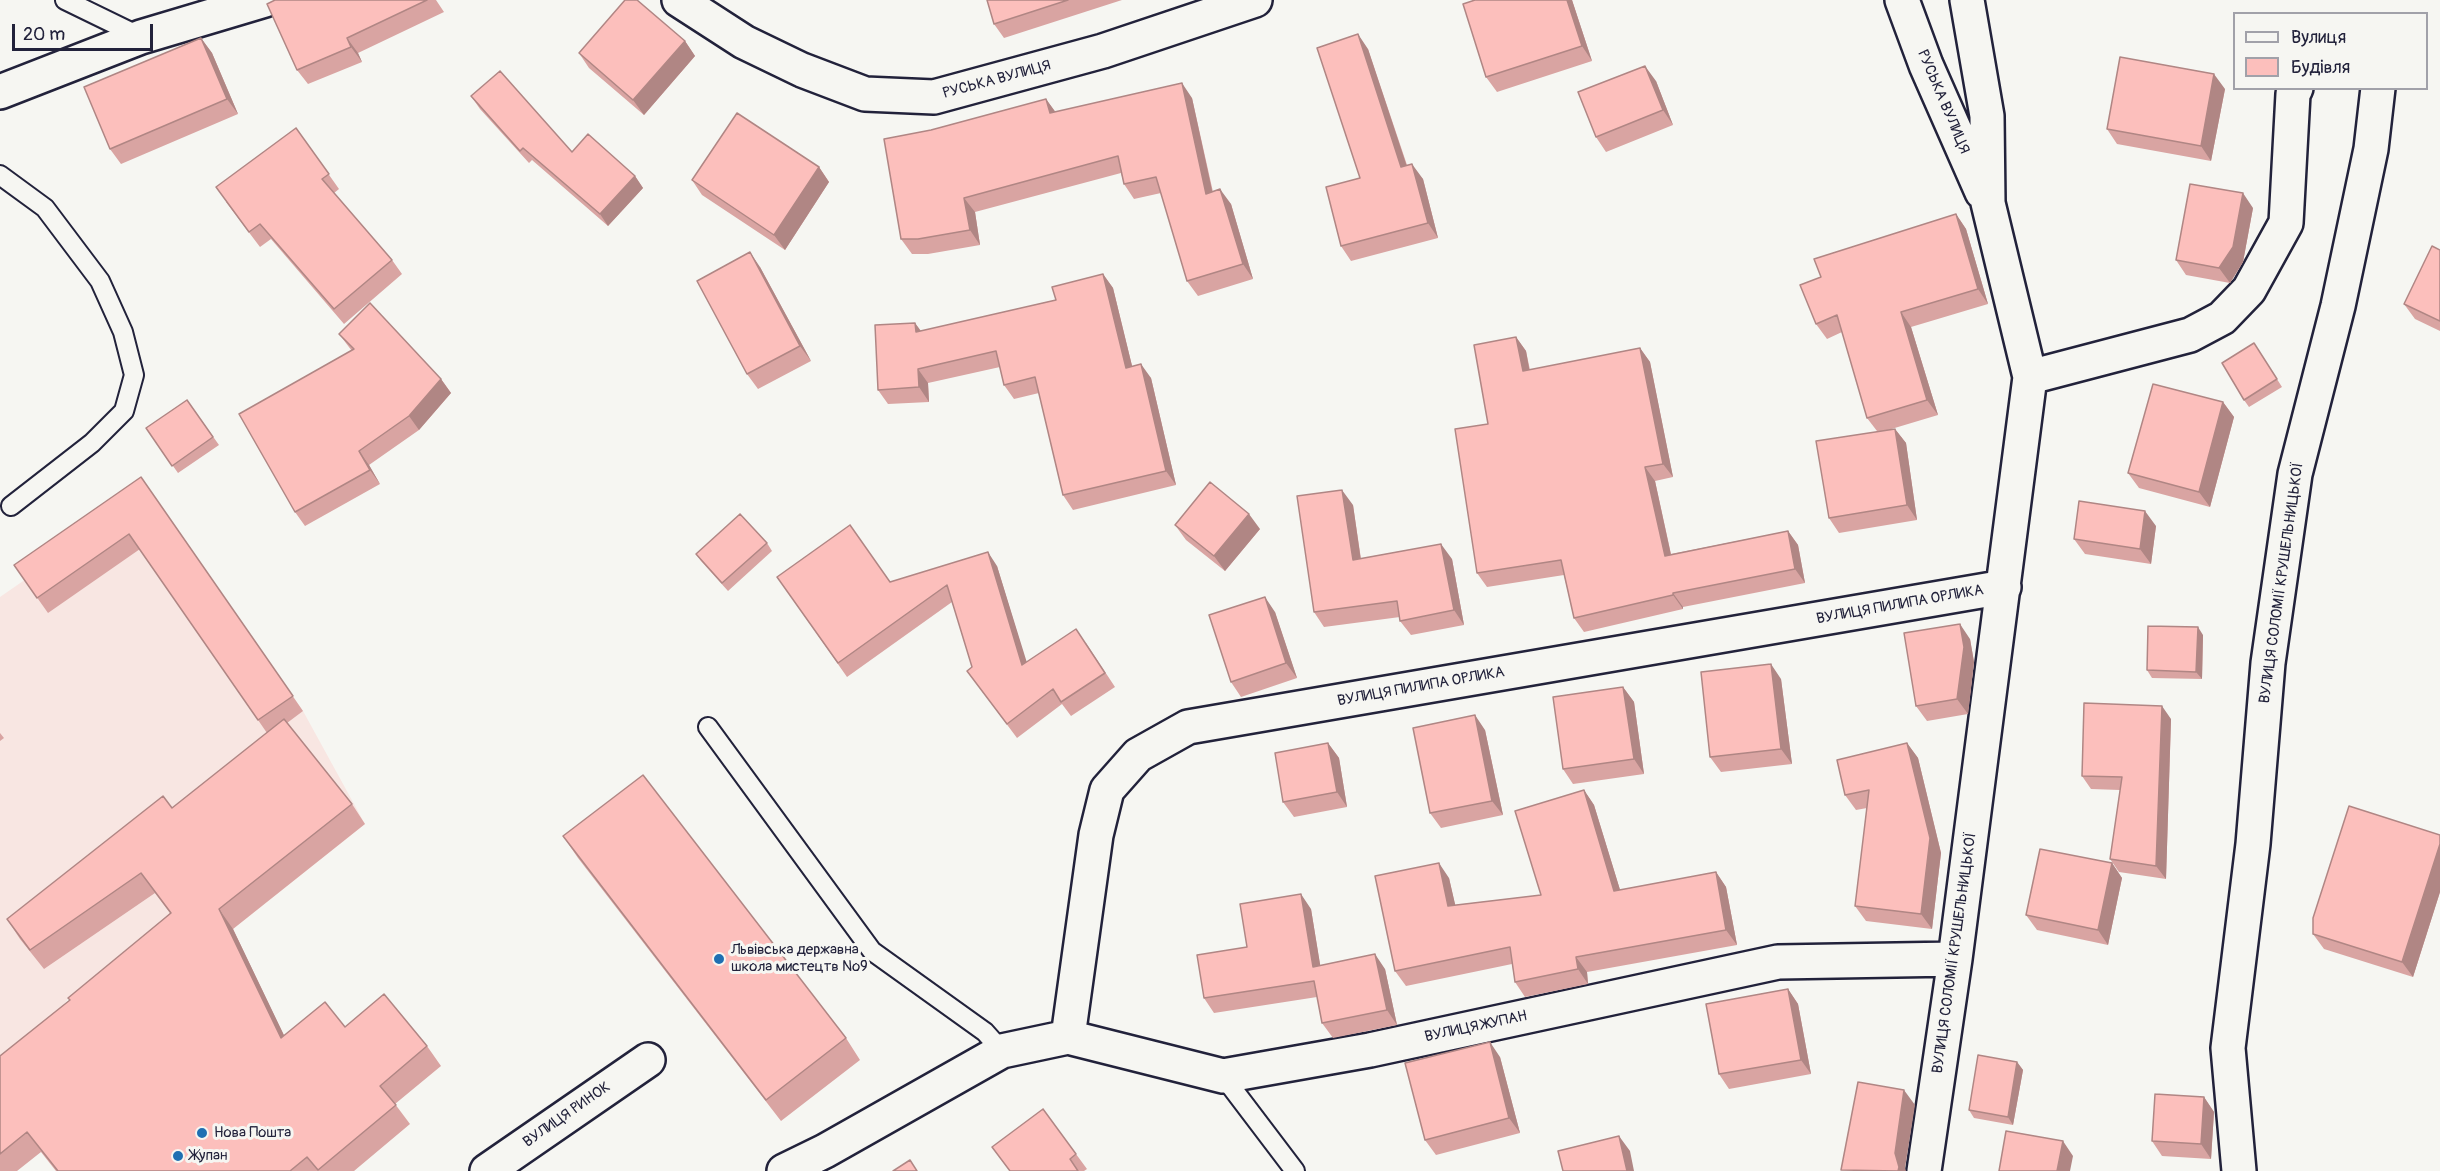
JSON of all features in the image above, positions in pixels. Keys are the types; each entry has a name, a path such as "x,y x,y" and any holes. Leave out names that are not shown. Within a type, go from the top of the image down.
{"street":[{"path":"0,92 141,37 265,0"},
{"name":"РУСЬКА ВУЛИЦЯ","path":"679,0 744,42 812,74 865,94 934,97 1103,51 1255,0"},
{"name":"РУСЬКА ВУЛИЦЯ","path":"1902,0 1926,65 1988,203"},
{"name":"ВУЛИЦЯ СОЛОМІЇ КРУШЕЛЬНИЦЬКОЇ","path":"1924,1171 1955,959 2030,377 1988,203 1987,116 1967,0"},
{"path":"2030,377 2190,335 2222,318 2249,290 2286,222 2295,90"},
{"name":"ВУЛИЦЯ СОЛОМІЇ КРУШЕЛЬНИЦЬКОЇ","path":"2238,1171 2228,1048 2253,844 2268,663 2295,474 2350,250 2371,148 2378,90"},
{"name":"ВУЛИЦЯ ПИЛИПА ОРЛИКА","path":"1068,1037 1096,835 1107,790 1138,754 1188,727 2004,587"},
{"name":"ВУЛИЦЯ ЖУПАН","path":"784,1171 825,1151 1002,1051 1068,1037 1223,1076 1370,1050 1778,962 1955,959"},
{"name":"ВУЛИЦЯ РИНОК","path":"487,1171 648,1060"}],"lane":[{"path":"65,0 141,37"},
{"path":"0,175 45,208 100,281 123,332 134,375 124,411 92,443 11,506"},
{"path":"708,727 872,951 985,1032 1002,1051"},
{"path":"1223,1076 1295,1171"}],"shaded area":[{"path":"152,492 303,711 365,824 213,945 183,907 68,999 0,1083 0,597"}],"building":[{"path":"275,0 427,0 347,38 351,47 297,70 267,4"},
{"path":"625,0 637,0 685,41 633,100 579,53"},
{"path":"987,0 1068,0 994,24"},
{"path":"1475,0 1567,0 1582,46 1486,77 1463,4"},
{"path":"1358,34 1401,167 1412,164 1428,223 1341,246 1326,187 1360,178 1317,48"},
{"path":"201,38 227,99 110,149 84,87"},
{"path":"2120,57 2214,74 2201,146 2107,129"},
{"path":"1645,66 1663,110 1596,137 1578,92"},
{"path":"500,71 572,152 588,134 635,176 600,214 523,148 520,151 471,96"},
{"path":"1182,83 1206,194 1220,189 1243,264 1187,281 1156,177 1124,184 1118,156 964,198 970,230 918,239 901,239 884,139 931,130 1046,99 1050,113"},
{"path":"737,113 819,167 774,235 692,180"},
{"path":"296,128 329,174 322,179 392,260 334,309 260,224 249,232 216,187"},
{"path":"2190,184 2243,193 2233,247 2219,268 2176,260"},
{"path":"1956,214 1978,289 1901,312 1927,400 1867,418 1837,315 1816,324 1800,285 1821,277 1814,259"},
{"path":"2432,246 2440,250 2440,321 2404,304"},
{"path":"750,252 800,346 747,374 697,281"},
{"path":"1103,274 1126,368 1141,364 1166,471 1063,495 1035,377 1004,385 996,351 918,369 919,387 878,390 875,325 915,323 916,332 1056,300 1052,287"},
{"path":"370,303 441,379 409,416 359,451 370,470 295,512 239,414 354,349 339,334"},
{"path":"1516,337 1523,371 1640,348 1663,464 1645,467 1665,556 1788,531 1795,569 1673,593 1673,595 1574,618 1561,560 1477,573 1455,429 1488,424 1474,345"},
{"path":"2254,343 2277,379 2244,400 2222,363"},
{"path":"2153,384 2223,402 2199,492 2128,473"},
{"path":"187,400 213,437 172,466 146,428"},
{"path":"1895,429 1907,505 1829,518 1816,441"},
{"path":"141,477 293,696 258,720 129,534 37,598 14,565"},
{"path":"1210,482 1249,514 1214,556 1175,525"},
{"path":"1342,490 1353,560 1441,544 1454,610 1400,621 1397,601 1314,612 1297,496"},
{"path":"2079,501 2145,511 2140,549 2074,539"},
{"path":"740,514 767,543 722,583 696,554"},
{"path":"850,525 890,582 988,552 1022,665 1076,629 1105,673 1061,702 1053,689 1007,724 967,671 972,667 947,585 838,663 777,577"},
{"path":"1265,597 1286,663 1231,682 1209,615"},
{"path":"1960,624 1964,647 1957,699 1916,706 1904,633"},
{"path":"2148,626 2198,627 2196,672 2147,670"},
{"path":"1771,664 1781,749 1710,757 1701,672"},
{"path":"1623,687 1634,759 1563,769 1553,697"},
{"path":"2084,703 2162,706 2156,866 2110,859 2122,777 2082,776"},
{"path":"1475,715 1492,801 1430,813 1413,728"},
{"path":"284,719 352,804 219,909 281,1038 325,1002 345,1027 384,994 427,1046 380,1086 396,1105 318,1170 307,1157 290,1171 58,1171 27,1132 0,1154 0,1056 70,1000 68,998 171,913 141,873 30,950 7,919 163,796 172,808"},
{"path":"1328,743 1337,792 1283,802 1275,753"},
{"path":"1907,743 1930,838 1921,914 1855,906 1869,790 1845,795 1837,760"},
{"name":"Львівська державна школа мистецтв №9","path":"643,775 846,1038 766,1100 563,836"},
{"path":"1584,790 1614,891 1716,872 1726,930 1576,957 1578,969 1515,982 1510,947 1395,971 1375,876 1439,863 1448,906 1541,895 1515,811"},
{"path":"2349,806 2440,835 2440,844 2402,962 2313,934 2313,918"},
{"path":"2040,849 2112,863 2098,930 2026,915"},
{"path":"1301,894 1313,967 1375,954 1387,1010 1322,1023 1314,981 1204,998 1197,955 1247,947 1240,904"},
{"path":"1788,989 1801,1060 1719,1074 1706,1004"},
{"path":"1490,1042 1509,1118 1425,1140 1405,1063"},
{"path":"1978,1055 2017,1062 2008,1117 1969,1110"},
{"path":"1858,1082 1904,1090 1895,1153 1898,1171 1841,1170"},
{"path":"2155,1094 2204,1097 2201,1144 2152,1141"},
{"path":"1043,1109 1076,1154 1070,1159 1078,1171 1010,1171 992,1147"},
{"path":"2006,1131 2063,1141 2057,1171 1999,1171"},
{"path":"1619,1136 1627,1171 1563,1171 1558,1151"},
{"path":"910,1160 917,1171 893,1171"}],"place":[{"name":"Львівська державна школа мистецтв №9","path":"719,959"},
{"name":"Нова Пошта","path":"202,1133"},
{"name":"Жупан","path":"178,1156"}]}
